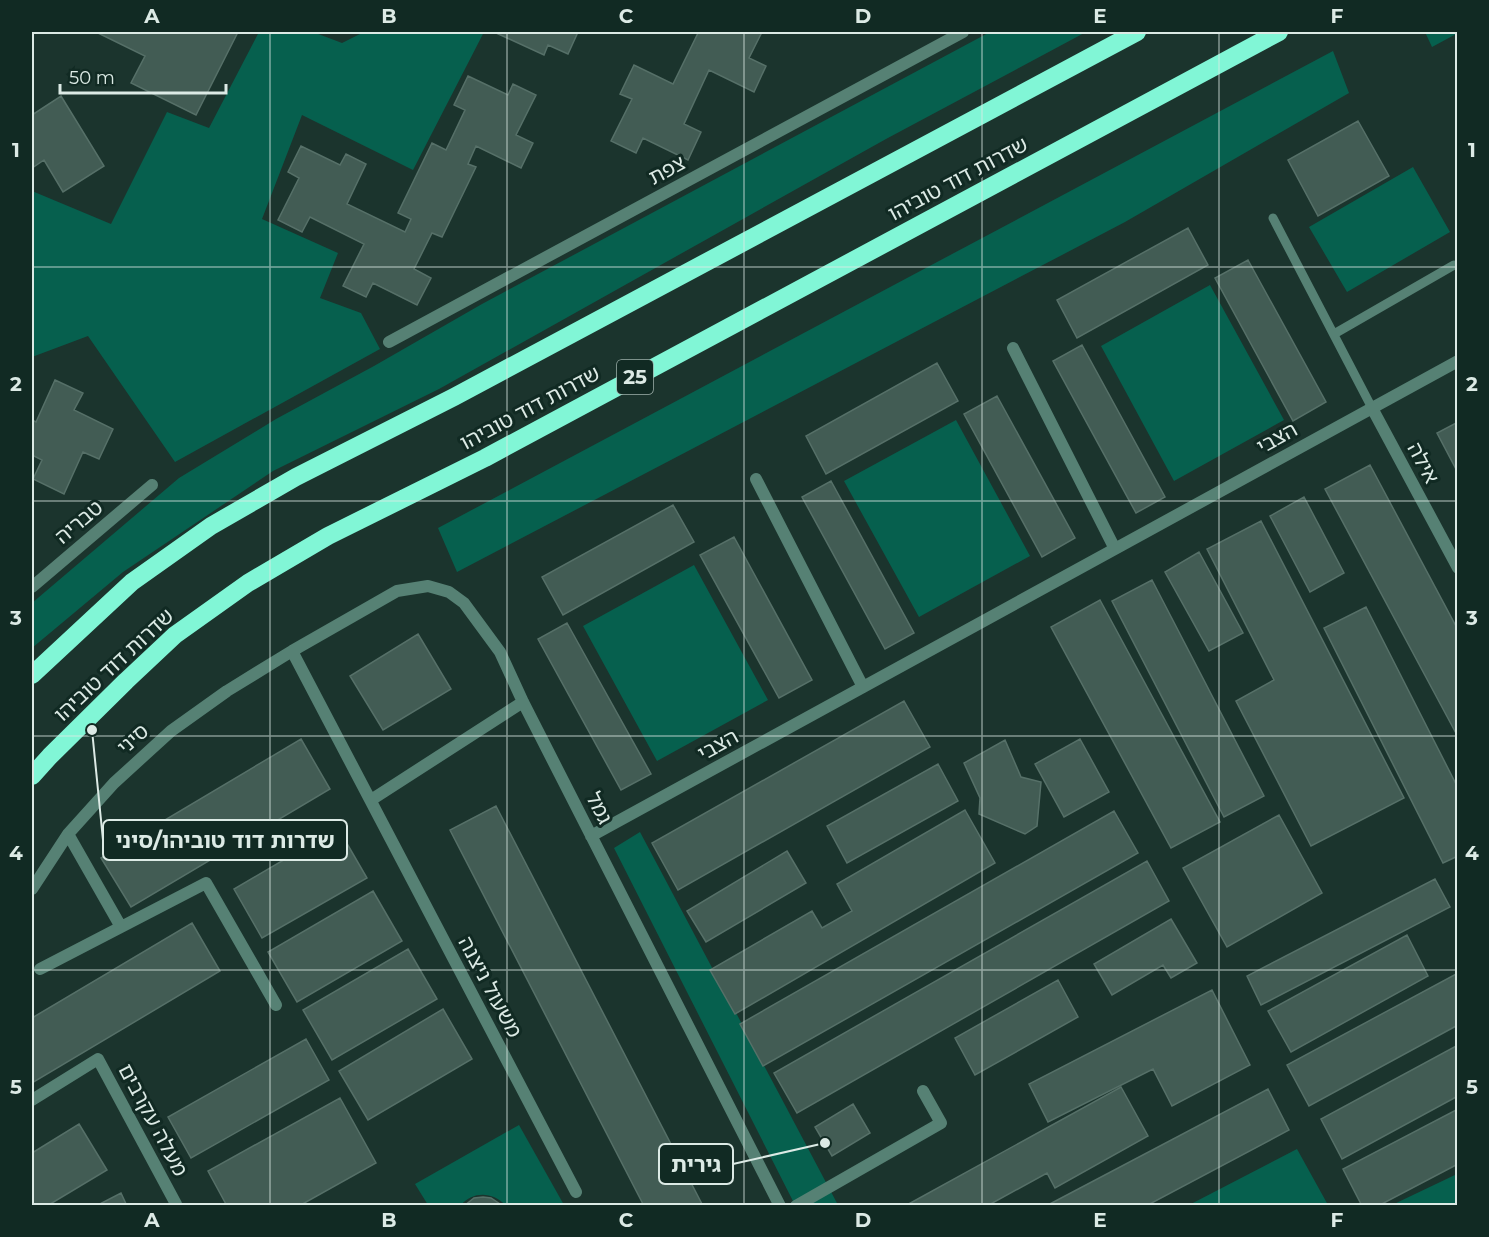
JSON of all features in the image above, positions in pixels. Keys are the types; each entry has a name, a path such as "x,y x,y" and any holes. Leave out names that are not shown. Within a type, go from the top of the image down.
{"highway":[{"path":"32,675 132,582 211,526 296,477 454,397 1137,32"},
{"name":"שדרות דוד טוביהו","path":"32,776 175,635 248,583 328,536 495,452 1279,32"}],"street":[{"name":"צפת","path":"389,342 963,32"},
{"path":"1013,348 1115,549"},
{"name":"הצבי","path":"591,836 1458,361"},
{"name":"אילה","path":"1372,408 1458,568"},
{"path":"756,479 863,687"},
{"name":"טבריה","path":"32,588 152,485"},
{"name":"גמל","path":"292,651 397,591 428,586 449,592 464,603 500,652 523,702 780,1206"},
{"name":"משעול ניצנה","path":"292,651 576,1192"},
{"name":"סיני","path":"32,889 68,834 114,783 171,731 227,691 292,651"},
{"path":"371,800 523,702"},
{"path":"68,834 121,927"},
{"path":"40,969 206,883 276,1005"},
{"name":"מעלה עקרבים","path":"32,1100 98,1059 176,1204"},
{"path":"796,1206 941,1123 923,1091"}],"lane":[{"path":"1273,218 1372,408"},
{"path":"1334,334 1454,265"}],"green space":[{"path":"259,32 313,32 342,43 364,32 484,32 413,170 302,115 262,219 338,253 320,298 361,313 380,349 175,462 88,336 32,357 32,191 111,224 167,112 209,128"},
{"path":"990,32 1086,32 886,139 439,389 273,471 123,572 32,648 32,603 179,478 276,419 482,304"},
{"path":"1425,32 1457,32 1458,33 1432,47"},
{"path":"1333,51 1349,93 1125,222 457,572 438,528"},
{"path":"1413,167 1450,232 1347,292 1309,227"},
{"path":"1210,285 1284,420 1174,481 1101,346"},
{"path":"956,420 1030,556 919,617 844,481"},
{"path":"694,565 768,700 657,761 583,626"},
{"path":"640,832 838,1205 795,1205 614,848"},
{"path":"519,1125 564,1205 505,1205 495,1198 477,1195 461,1205 428,1205 415,1184"},
{"path":"1297,1149 1328,1205 1189,1205"},
{"path":"1457,1174 1457,1205 1392,1205"}],"building":[{"path":"96,32 238,32 196,115 131,83 145,56"},
{"path":"494,32 578,32 568,54 548,45 544,55"},
{"path":"694,32 762,32 749,58 766,66 754,92 709,70 684,124 701,132 688,160 643,138 636,153 611,141 632,99 620,94 634,65 673,84 698,33"},
{"path":"468,76 508,95 513,84 536,95 516,135 533,143 521,168 476,146 468,164 476,167 442,237 432,233 414,269 431,278 417,305 373,283 366,297 343,286 364,244 310,217 302,232 278,220 299,178 288,172 301,146 340,165 346,154 366,164 347,204 405,232 411,219 398,213 432,143 446,150 465,110 454,105"},
{"path":"61,96 104,166 63,192 44,160 32,168 32,115"},
{"path":"1358,121 1389,176 1318,216 1288,160"},
{"path":"1188,228 1208,265 1077,338 1057,300"},
{"path":"1248,260 1326,402 1293,421 1215,278"},
{"path":"1082,345 1165,497 1136,513 1053,361"},
{"path":"937,363 958,401 826,474 806,436"},
{"path":"55,380 83,393 74,410 113,429 99,459 83,452 64,494 33,479 42,460 32,455 32,420 36,422"},
{"path":"997,396 1075,538 1042,557 964,414"},
{"path":"1458,422 1458,470 1457,471 1437,433"},
{"path":"1370,465 1458,630 1458,737 1325,489"},
{"path":"831,481 914,633 885,649 802,497"},
{"path":"1304,497 1344,573 1310,592 1270,516"},
{"path":"673,505 694,542 563,615 542,577"},
{"path":"1261,521 1404,798 1311,846 1236,701 1274,680 1207,549"},
{"path":"734,537 812,680 779,698 700,555"},
{"path":"1199,552 1243,633 1209,651 1165,572"},
{"path":"1152,580 1264,796 1224,817 1112,601"},
{"path":"1100,600 1220,822 1171,848 1051,627"},
{"path":"1366,607 1458,788 1458,856 1443,863 1324,628"},
{"path":"567,623 651,774 621,790 538,639"},
{"path":"418,634 451,689 383,730 350,676"},
{"path":"904,701 930,747 678,890 652,843"},
{"path":"301,739 330,789 131,907 101,858"},
{"path":"1080,739 1109,792 1064,817 1035,764"},
{"path":"1005,740 1021,777 1041,782 1037,826 1025,834 979,814 980,798 964,763"},
{"path":"938,764 958,801 847,863 827,826"},
{"path":"496,806 703,1206 644,1206 450,830"},
{"path":"965,810 995,863 735,1014 710,970 812,911 822,928 852,911 837,884"},
{"path":"1114,811 1138,853 763,1066 740,1024"},
{"path":"1279,815 1322,893 1227,947 1183,868"},
{"path":"338,828 367,878 262,938 234,889"},
{"path":"787,851 806,883 706,942 687,911"},
{"path":"1147,861 1169,901 797,1113 774,1073"},
{"path":"1435,879 1450,907 1261,1005 1247,976"},
{"path":"373,891 402,941 297,1002 268,952"},
{"path":"1171,919 1197,963 1171,978 1163,965 1112,995 1094,964"},
{"path":"192,923 220,971 32,1083 32,1018"},
{"path":"1407,935 1428,976 1291,1052 1268,1011"},
{"path":"408,949 437,999 332,1060 303,1010"},
{"path":"1458,973 1458,1025 1309,1106 1287,1065"},
{"path":"1058,980 1078,1017 975,1075 955,1038"},
{"path":"1212,990 1250,1065 1172,1106 1153,1069 1048,1122 1029,1084"},
{"path":"443,1009 472,1059 368,1120 339,1071"},
{"path":"306,1039 329,1080 191,1158 168,1117"},
{"path":"1458,1045 1458,1096 1342,1159 1321,1119"},
{"path":"1121,1087 1148,1136 1055,1188 1047,1173 987,1206 905,1206"},
{"path":"1268,1089 1289,1130 1146,1206 1046,1206"},
{"path":"340,1098 376,1163 299,1206 227,1206 208,1171"},
{"path":"853,1104 870,1133 832,1156 815,1127"},
{"path":"1458,1109 1458,1164 1378,1206 1362,1206 1343,1169"},
{"path":"79,1124 107,1170 47,1206 32,1206 32,1153"},
{"path":"121,1193 127,1206 96,1206"},
{"path":"474,1198 491,1198 503,1206 464,1206"}],"place":[{"name":"שדרות דוד טוביהו/סיני","path":"92,730"},
{"name":"גירית","path":"825,1143"}]}
